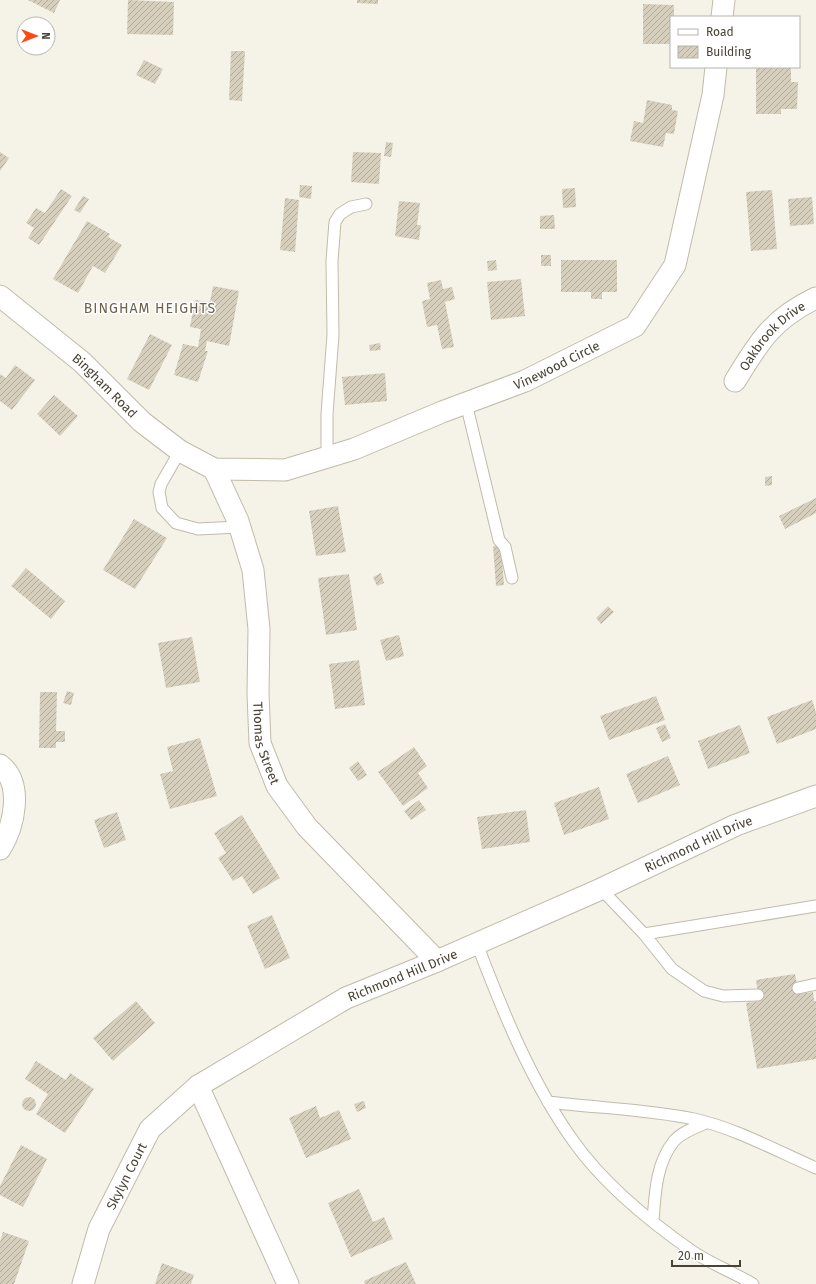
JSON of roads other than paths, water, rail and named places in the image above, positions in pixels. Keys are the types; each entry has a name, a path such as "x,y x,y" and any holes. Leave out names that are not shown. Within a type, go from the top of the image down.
{"street":[{"path":"722,16 724,0"},
{"name":"Vinewood Circle","path":"214,469 285,470 354,449 532,377 635,326 675,265 713,95 716,68"},
{"name":"Bingham Road","path":"0,296 82,362 142,422 180,451 214,469"},
{"name":"Oakbrook Drive","path":"735,381 762,337 799,306 816,298"},
{"name":"Thomas Street","path":"214,469 239,527 253,570 259,629 258,694 260,743 277,786 307,827 437,961"},
{"path":"0,765 6,770 14,794 14,818 6,839 0,849"},
{"name":"Richmond Hill Drive","path":"198,1086 346,998 437,961 601,889 736,825 816,796"},
{"path":"198,1086 288,1284"},
{"name":"Skylyn Court","path":"83,1284 99,1229 150,1129 198,1086"}],"lane":[{"path":"327,457 327,414 333,335 332,260 335,222 340,214 351,207 366,204"},
{"path":"466,403 499,540 505,547 512,578"},
{"path":"180,451 161,484 159,492 162,508 176,523 198,529 239,527"},
{"path":"601,889 644,934 672,969 704,991 723,996 758,995"},
{"path":"644,934 816,906"},
{"path":"476,944 503,1011 532,1073 548,1102 574,1142 601,1174 653,1221 692,1251 753,1284"},
{"path":"798,988 816,984"},
{"path":"548,1102 646,1112 706,1122 816,1168"},
{"path":"653,1221 654,1196 665,1157 675,1140 691,1129 706,1122"}],"district":[{"name":"BINGHAM HEIGHTS","path":"150,308"}]}
